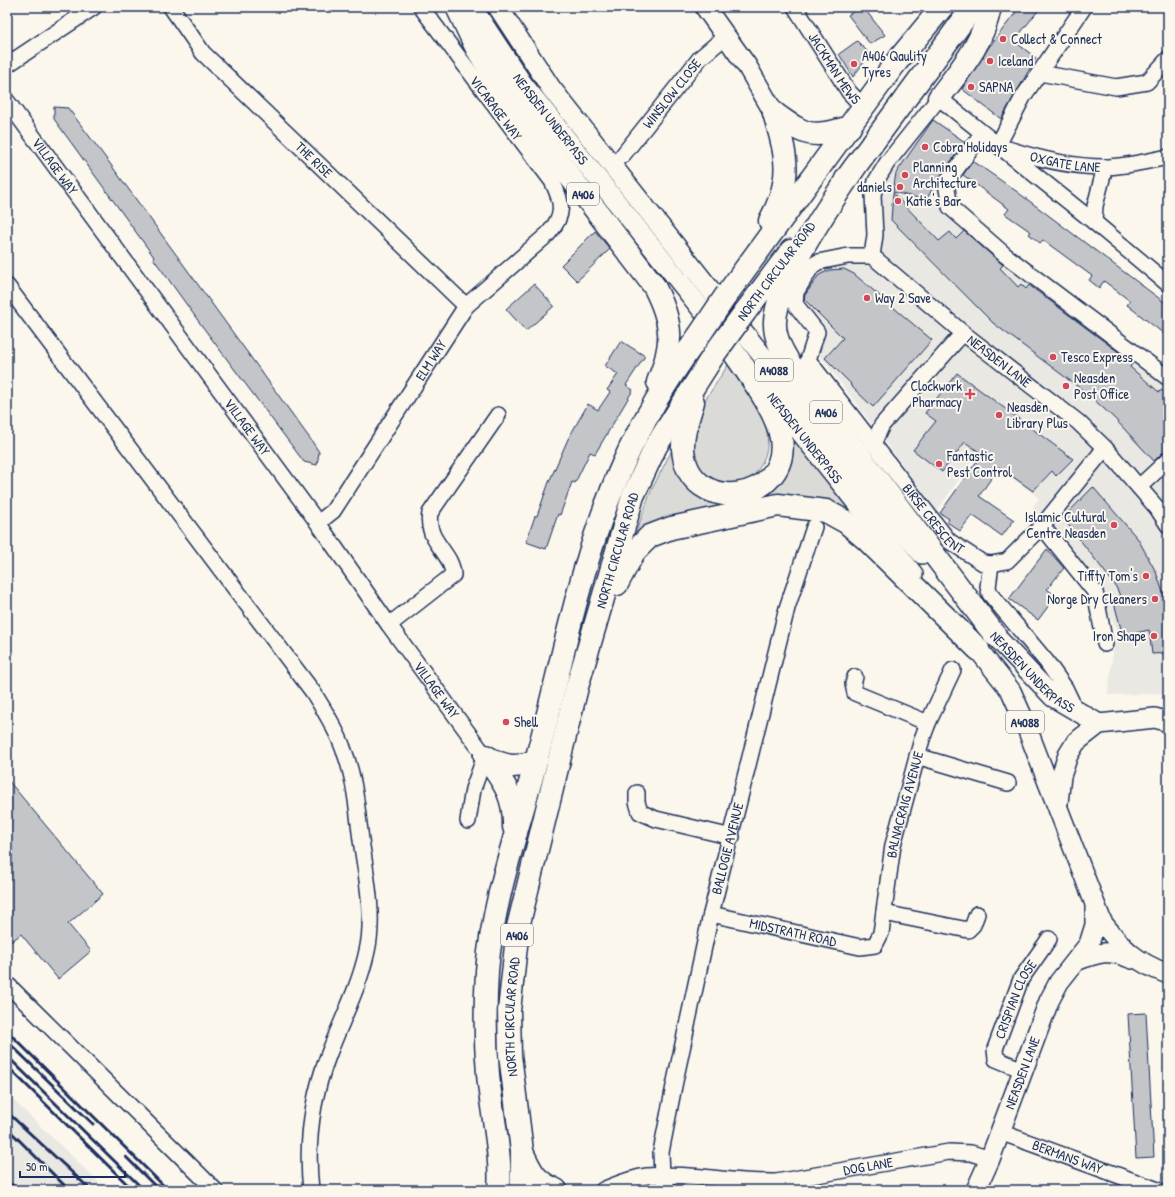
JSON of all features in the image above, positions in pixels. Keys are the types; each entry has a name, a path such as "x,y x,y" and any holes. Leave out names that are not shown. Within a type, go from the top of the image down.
{"highway":[{"name":"A406","path":"457,7 477,49 499,84 644,272 654,286 664,305 669,322 670,343 666,358 623,464"},
{"name":"NORTH CIRCULAR ROAD","path":"499,1190 499,1160 487,1060 486,995 490,943 513,842 537,759 591,547 623,464 656,401 708,333 727,294 744,270 894,65 942,7"},
{"name":"NORTH CIRCULAR ROAD","path":"522,1190 522,1151 510,1055 509,1011 512,968 518,927 577,686 633,496 656,446 710,361 973,7"},
{"path":"939,98 977,47 987,24 990,7"},
{"path":"774,113 792,126 810,134 831,133 850,127"},
{"path":"744,270 774,214 784,184 786,165 784,146 774,113"},
{"name":"A406","path":"854,167 812,234 789,277 777,309 775,322 776,335 790,364 995,635"},
{"name":"A406","path":"708,333 769,406 778,424 782,439 781,453 774,472 760,487 747,493 734,496 711,492 690,474 684,461 683,447 685,431 693,401 710,361"},
{"name":"A406","path":"577,686 622,573 634,552 650,536 671,528 778,505 826,511 846,522 867,540 978,649"},
{"path":"485,756 498,763 512,766 525,765 537,759"},
{"path":"485,756 505,786 514,810 513,842"},
{"path":"522,1151 540,1183 556,1190"}],"main road":[{"name":"NEASDEN UNDERPASS","path":"472,7 522,83 708,333 978,649 1010,691 1023,718 1058,804"},
{"name":"NEASDEN UNDERPASS","path":"498,7 551,88 881,506 931,566 1043,688 1053,697 1099,724"},
{"path":"706,7 747,66 774,113"},
{"path":"1099,724 1164,717"},
{"name":"A4088","path":"1099,724 1076,742 1068,755 1061,776 1058,804 1102,922 1120,947 1149,967 1168,974"},
{"name":"NEASDEN LANE","path":"976,1190 990,1159 1049,1001 1059,982 1089,944 1095,925 1095,904"},
{"path":"1076,961 1096,954 1116,952 1149,967"}],"street":[{"path":"7,65 94,7"},
{"name":"THE RISE","path":"170,7 203,53 466,306"},
{"name":"VICARAGE WAY","path":"420,7 552,181 560,196 561,213"},
{"name":"JACKMAN MEWS","path":"795,7 849,92 864,108"},
{"path":"998,145 1023,97 1084,7"},
{"name":"WINSLOW CLOSE","path":"622,156 700,58 726,36"},
{"path":"1040,73 1116,86 1147,82 1168,59"},
{"path":"872,256 875,235 873,195 876,181 887,163 939,98 1167,281"},
{"name":"VILLAGE WAY","path":"7,101 318,523 485,756"},
{"path":"982,134 946,183 950,207 1005,255 1168,378"},
{"name":"OXGATE LANE","path":"998,145 1037,158 1076,166 1105,167 1168,157"},
{"path":"1094,222 1095,206 1105,167"},
{"name":"ELM WAY","path":"318,523 333,510 466,306 548,234 557,224 561,213"},
{"name":"BIRSE CRESCENT","path":"872,256 848,256 818,262 812,266 796,292 795,304 817,332 808,360 949,541 983,563 991,564"},
{"name":"NEASDEN LANE","path":"872,256 963,333 1078,422 1105,448 1139,487 1168,525"},
{"path":"7,286 313,692 331,721 343,748 352,776 365,869 370,931 367,952 355,992 327,1058 316,1099 309,1141 311,1190"},
{"path":"873,444 882,425 963,333"},
{"path":"390,625 453,575 453,568 432,536 428,524 430,513 498,415"},
{"path":"1076,711 1064,688 1046,661 990,594 988,587 991,564 1007,561 1042,526 1105,448"},
{"path":"1139,487 1168,460"},
{"path":"1042,526 1095,592 1105,644"},
{"name":"BALLOGIE AVENUE","path":"662,1176 661,1152 669,1108 711,914 732,838 787,608 814,527"},
{"name":"BALNACRAIG AVENUE","path":"875,945 881,933 893,845 917,756 928,723 953,670"},
{"path":"855,678 853,684 855,693 928,723"},
{"path":"468,821 473,789 485,756"},
{"path":"917,756 1008,783"},
{"path":"637,793 637,802 640,812 656,819 732,838"},
{"path":"884,913 968,930 973,925 977,914"},
{"name":"MIDSTRATH ROAD","path":"711,914 860,947 875,945"},
{"name":"CRISPIAN CLOSE","path":"1023,1070 996,1059 995,1049 1021,979 1049,938"},
{"path":"7,984 215,1190"},
{"name":"BERMANS WAY","path":"1000,1132 1158,1190"},
{"name":"DOG LANE","path":"603,1190 634,1179 662,1176 749,1183 776,1182 949,1152 965,1152 990,1159"},
{"path":"662,1176 668,1190"}],"shaded area":[{"path":"931,116 969,144 934,196 1001,257 1168,380 1168,693 1108,695 1116,628 1079,557 1032,509 1039,498 978,452 937,511 815,349 796,294 815,266 861,261 882,240 876,181"},
{"path":"728,365 754,398 765,423 768,436 767,450 762,463 754,475 746,481 725,486 699,474 690,431 700,408"},
{"path":"790,431 848,509 845,510 836,506 633,541 651,491 672,450 675,463 680,474 740,503"},
{"path":"7,1094 107,1190 7,1190"}],"building":[{"path":"863,7 885,35 870,44 848,15"},
{"path":"1020,7 1041,7 1014,41 1036,58 1001,119 962,89 989,47"},
{"name":"A406 Qaulity Tyres","path":"857,41 870,54 853,77 839,54"},
{"path":"54,107 68,108 111,165 311,440 319,452 317,465 304,462 202,326 54,119"},
{"path":"933,120 965,142 939,178 926,200 893,192 896,173"},
{"path":"973,161 1016,191 1168,305 1168,337 1127,305 1130,301 1104,281 1099,288 1089,280 1092,276 1043,240 1040,243 1029,234 1031,232 1005,214 1009,209 963,175"},
{"path":"893,193 939,241 950,232 956,239 964,231 1003,265 1000,268 1018,287 1021,284 1026,289 1029,285 1133,363 1130,367 1159,392 1162,390 1168,397 1168,451 1162,453 1154,461 1115,419 1089,395 993,323 891,220"},
{"path":"595,231 610,249 577,281 561,265"},
{"path":"844,269 854,274 932,340 873,407 825,358 843,338 804,299 805,295 819,275 830,270"},
{"path":"534,284 554,306 526,331 506,309"},
{"path":"621,341 645,356 626,385 633,390 595,454 590,452 575,483 572,482 560,515 558,514 546,549 526,542 535,516 537,516 549,482 568,439 588,404 598,410 610,392 607,390 618,374 605,366"},
{"path":"957,373 1073,459 1056,476 1052,471 1033,491 999,467 979,496 1014,520 1002,536 972,515 960,531 947,522 949,519 940,513 982,454 965,442 942,472 913,450 936,421 925,413"},
{"path":"1093,487 1138,539 1156,572 1168,607 1168,653 1152,654 1149,630 1123,636 1114,603 1123,602 1115,585 1063,518"},
{"path":"1047,549 1064,568 1047,589 1056,596 1038,620 1009,599"},
{"path":"7,779 103,894 68,924 91,951 58,979 21,934 7,945"},
{"path":"1146,1013 1154,1157 1136,1158 1128,1014"}],"railway":[{"path":"7,1031 168,1190"},
{"path":"7,1041 93,1124"},
{"path":"7,1056 144,1190"},
{"path":"7,1066 133,1190"},
{"path":"7,1112 91,1190"},
{"path":"7,1128 69,1190"},
{"path":"126,1157 159,1190"},
{"path":"7,1182 19,1190"}],"place":[{"name":"Collect & Connect","path":"1003,39"},
{"name":"Iceland","path":"990,61"},
{"name":"A406 Qaulity Tyres","path":"854,64"},
{"name":"SAPNA","path":"971,87"},
{"name":"Cobra Holidays","path":"925,147"},
{"name":"Planning Architecture","path":"905,175"},
{"name":"daniels","path":"900,187"},
{"name":"Katie's Bar","path":"898,201"},
{"name":"Way 2 Save","path":"867,298"},
{"name":"Tesco Express","path":"1053,357"},
{"name":"Neasden Post Office","path":"1066,386"},
{"name":"Clockwork Pharmacy","path":"970,394"},
{"name":"Neasden Library Plus","path":"999,415"},
{"name":"Fantastic Pest Control","path":"939,464"},
{"name":"Islamic Cultural Centre Neasden","path":"1114,525"},
{"name":"Tiffty Tom's","path":"1146,576"},
{"name":"Norge Dry Cleaners","path":"1155,599"},
{"name":"Iron Shape","path":"1154,636"},
{"name":"Shell","path":"506,722"}]}
